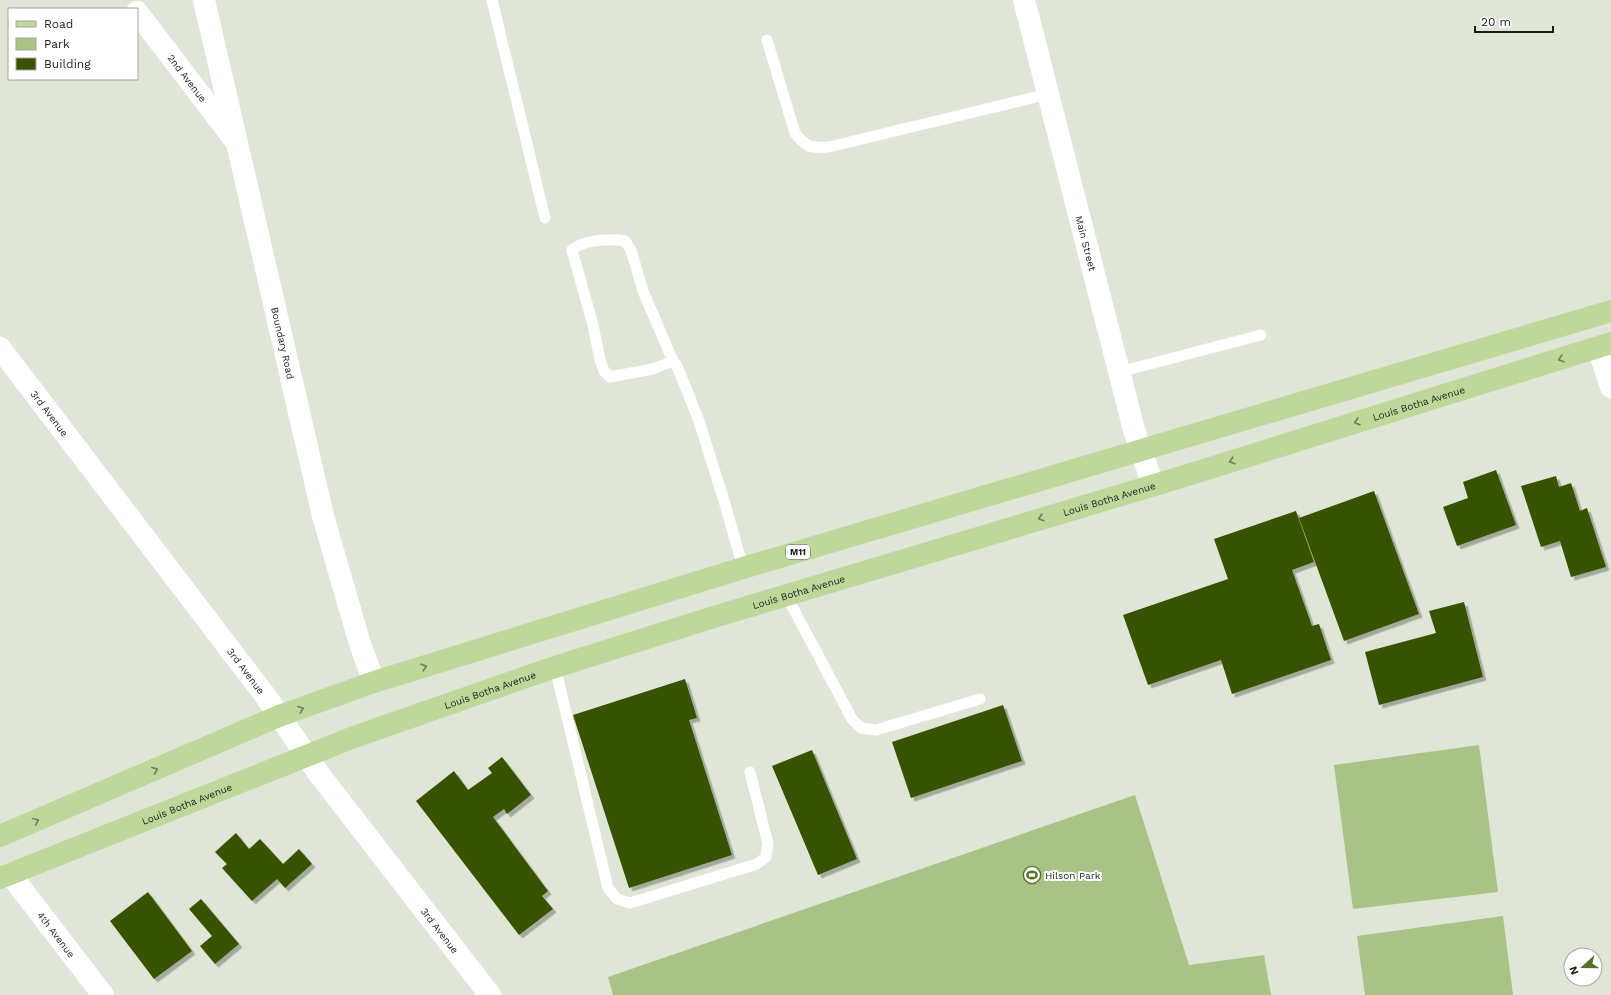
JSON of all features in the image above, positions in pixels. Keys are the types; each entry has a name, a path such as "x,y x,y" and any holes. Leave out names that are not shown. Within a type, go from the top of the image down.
{"main road":[{"name":"M11","path":"0,836 280,716 374,682 742,568 1611,312"},
{"name":"Louis Botha Avenue","path":"5,876 354,737 555,667 1153,485 1605,345"}],"street":[{"path":"127,0 133,8"},
{"name":"Boundary Road","path":"204,0 323,516 360,644 374,682"},
{"name":"Main Street","path":"1024,0 1119,372 1141,450 1153,485"},
{"name":"2nd Avenue","path":"138,13 238,144"},
{"path":"1605,345 1611,387"},
{"name":"3rd Avenue","path":"0,348 263,692 306,757 490,995"},
{"name":"4th Avenue","path":"5,876 102,995"}],"lane":[{"path":"492,0 546,218"},
{"path":"767,40 795,133 803,144 814,148 829,147 1048,94"},
{"path":"673,361 653,369 610,377 604,371 572,250 578,244 615,239 625,241 631,250 643,291 673,361 684,380 699,421 725,504 742,568"},
{"path":"1119,372 1261,335"},
{"path":"786,596 852,719 861,728 876,730 980,699"},
{"path":"555,667 608,888 617,899 630,903 757,864 766,857 768,844 750,772"}],"green space":[{"path":"1479,745 1498,892 1353,909 1334,765"},
{"name":"Hilson Park","path":"1135,795 1189,965 1264,955 1271,995 613,995 608,977"},
{"path":"1503,916 1513,995 1365,995 1357,936"}],"building":[{"path":"1496,470 1516,525 1457,546 1443,507 1468,498 1463,482"},
{"path":"1556,476 1559,487 1571,483 1580,511 1587,508 1606,567 1571,577 1560,541 1541,547 1521,486"},
{"path":"1374,491 1419,614 1344,641 1299,518"},
{"path":"1296,511 1314,562 1292,570 1312,626 1319,624 1331,660 1232,694 1221,660 1148,685 1123,615 1228,579 1214,539"},
{"path":"1464,602 1483,677 1379,705 1365,652 1436,633 1429,611"},
{"path":"685,679 697,718 689,720 732,855 629,888 573,715"},
{"path":"1003,705 1022,761 911,798 892,742"},
{"path":"812,750 857,859 818,875 772,766"},
{"path":"502,757 531,795 507,814 504,809 493,817 548,891 542,896 553,909 519,935 416,801 454,771 468,790 492,773 488,768"},
{"path":"236,833 249,849 260,839 283,864 299,849 312,864 285,888 277,879 252,901 222,868 227,864 215,852"},
{"path":"148,892 192,951 154,979 110,921"},
{"path":"201,899 239,944 215,964 200,946 212,936 189,909"}],"place":[{"name":"Hilson Park","path":"1032,875"}]}
